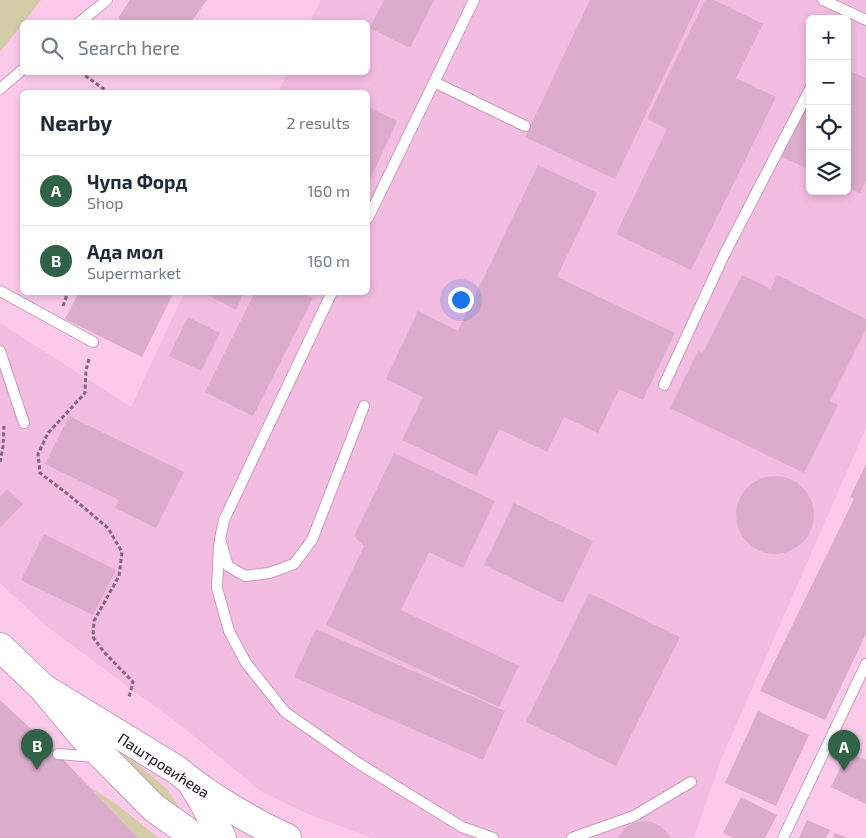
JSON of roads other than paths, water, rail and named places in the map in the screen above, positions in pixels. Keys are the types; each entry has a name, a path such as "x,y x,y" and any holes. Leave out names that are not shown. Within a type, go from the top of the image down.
{"main road":[{"name":"Паштровићева","path":"0,647 43,688 102,757 154,808 196,838"},
{"name":"Паштровићева","path":"43,688 177,770 193,784 287,838"},
{"path":"193,784 222,838"}],"lane":[{"path":"82,20 107,0"},
{"path":"370,214 474,0"},
{"path":"823,0 846,15"},
{"path":"851,17 866,20"},
{"path":"0,89 20,72"},
{"path":"434,82 525,126"},
{"path":"664,385 724,255 806,97"},
{"path":"0,291 93,342"},
{"path":"331,295 224,520 220,539 217,588 229,631 246,663 285,712 358,763 462,827 493,838"},
{"path":"0,351 24,423"},
{"path":"220,539 228,566 245,576 268,572 294,564 312,540 364,406"},
{"path":"783,838 866,664"},
{"path":"58,754 102,757"},
{"path":"572,838 634,816 691,782"}],"place":[{"name":"Ада мол","path":"37,770"},
{"name":"Чупа Форд","path":"844,771"}]}
